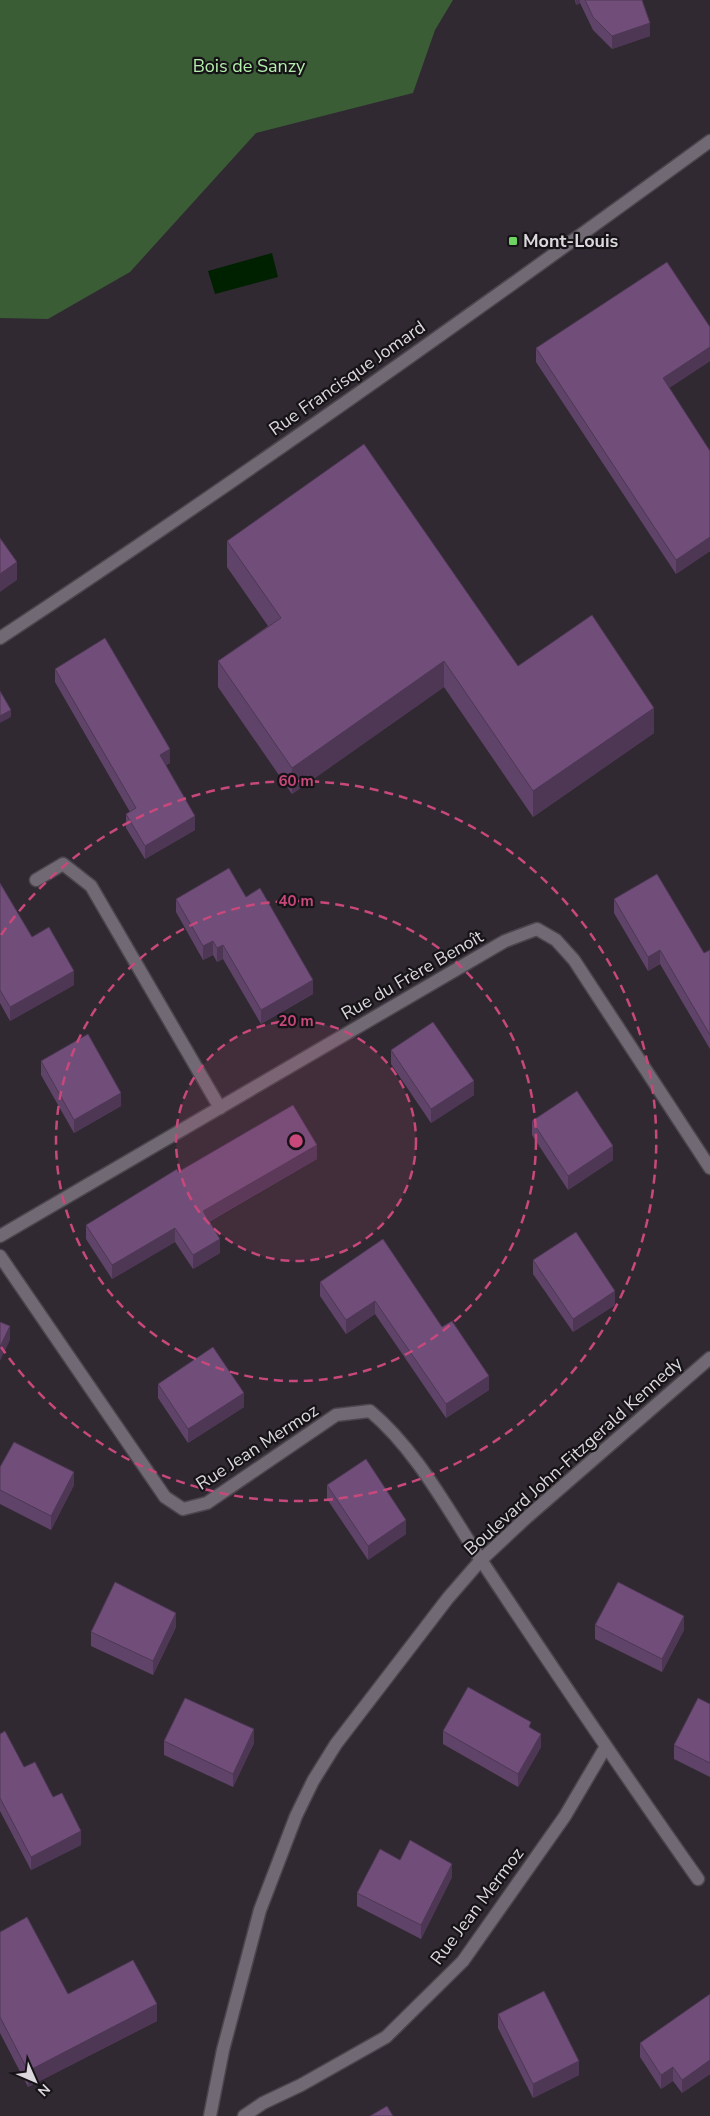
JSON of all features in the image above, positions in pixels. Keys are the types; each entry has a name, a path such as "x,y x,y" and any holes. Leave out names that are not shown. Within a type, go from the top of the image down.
{"street":[{"name":"Rue Francisque Jomard","path":"0,638 117,560 609,215 710,141"},
{"path":"36,880 63,864 91,886 220,1108"},
{"name":"Rue du Frère Benoît","path":"0,1236 505,941 537,929 556,940 574,960 710,1168"},
{"name":"Rue Jean Mermoz","path":"0,1256 165,1497 183,1509 207,1503 336,1415 370,1411 391,1429 460,1525 480,1560 605,1748 698,1879"},
{"name":"Boulevard John-Fitzgerald Kennedy","path":"210,2116 222,2050 260,1910 296,1816 313,1781 336,1744 448,1598 480,1560 710,1358"},
{"name":"Rue Jean Mermoz","path":"244,2116 263,2103 301,2085 386,2038 463,1961 565,1816 605,1748"}],"green space":[{"name":"Bois de Sanzy","path":"0,0 453,0 435,30 413,93 256,133 130,272 48,319 0,318"}],"shaded area":[{"path":"272,253 278,277 215,294 208,271"}],"building":[{"path":"585,0 642,0 650,23 612,36 593,17"},
{"path":"667,262 710,327 710,347 663,378 710,451 710,537 676,560 536,348"},
{"path":"364,444 518,666 592,615 654,708 533,791 444,661 292,768 218,661 281,618 227,541"},
{"path":"0,538 17,562 0,574"},
{"path":"105,638 170,749 160,755 195,816 145,846 126,814 136,808 55,669"},
{"path":"0,691 11,710 0,716"},
{"path":"229,868 246,897 260,888 313,980 261,1010 223,945 217,948 213,941 203,946 176,899"},
{"path":"657,874 704,953 710,950 710,1035 660,950 648,957 614,899"},
{"path":"0,883 32,937 49,927 74,971 10,1007 0,990"},
{"path":"433,1022 474,1081 431,1109 391,1050"},
{"path":"88,1034 121,1093 74,1120 41,1061"},
{"path":"577,1091 613,1146 568,1176 532,1121"},
{"path":"293,1105 317,1145 203,1211 220,1239 193,1255 175,1228 112,1265 86,1225 177,1169 178,1172"},
{"path":"576,1232 615,1291 573,1319 533,1260"},
{"path":"383,1239 442,1327 452,1321 489,1376 446,1404 375,1301 346,1320 320,1282"},
{"path":"0,1322 10,1326 0,1347"},
{"path":"213,1347 244,1393 188,1429 158,1384"},
{"path":"14,1442 74,1472 51,1516 0,1490 0,1467"},
{"path":"366,1459 406,1520 368,1546 327,1485"},
{"path":"115,1582 176,1613 153,1661 91,1632"},
{"path":"618,1582 684,1616 662,1659 595,1625"},
{"path":"468,1687 531,1722 529,1727 541,1734 518,1774 443,1731"},
{"path":"185,1698 254,1729 233,1774 164,1741"},
{"path":"698,1698 710,1704 710,1763 674,1745"},
{"path":"5,1731 24,1767 35,1762 53,1797 62,1793 81,1831 31,1857 0,1798 0,1734"},
{"path":"410,1840 452,1864 421,1925 357,1893 380,1849 400,1860"},
{"path":"27,1917 68,1994 133,1960 157,2004 28,2071 0,2017 0,1932"},
{"path":"544,1991 579,2061 533,2084 498,2014"},
{"path":"710,1994 710,2060 682,2080 673,2067 661,2075 640,2043"},
{"path":"387,2106 393,2116 370,2116"}],"place":[{"name":"Mont-Louis","path":"513,241"}]}
